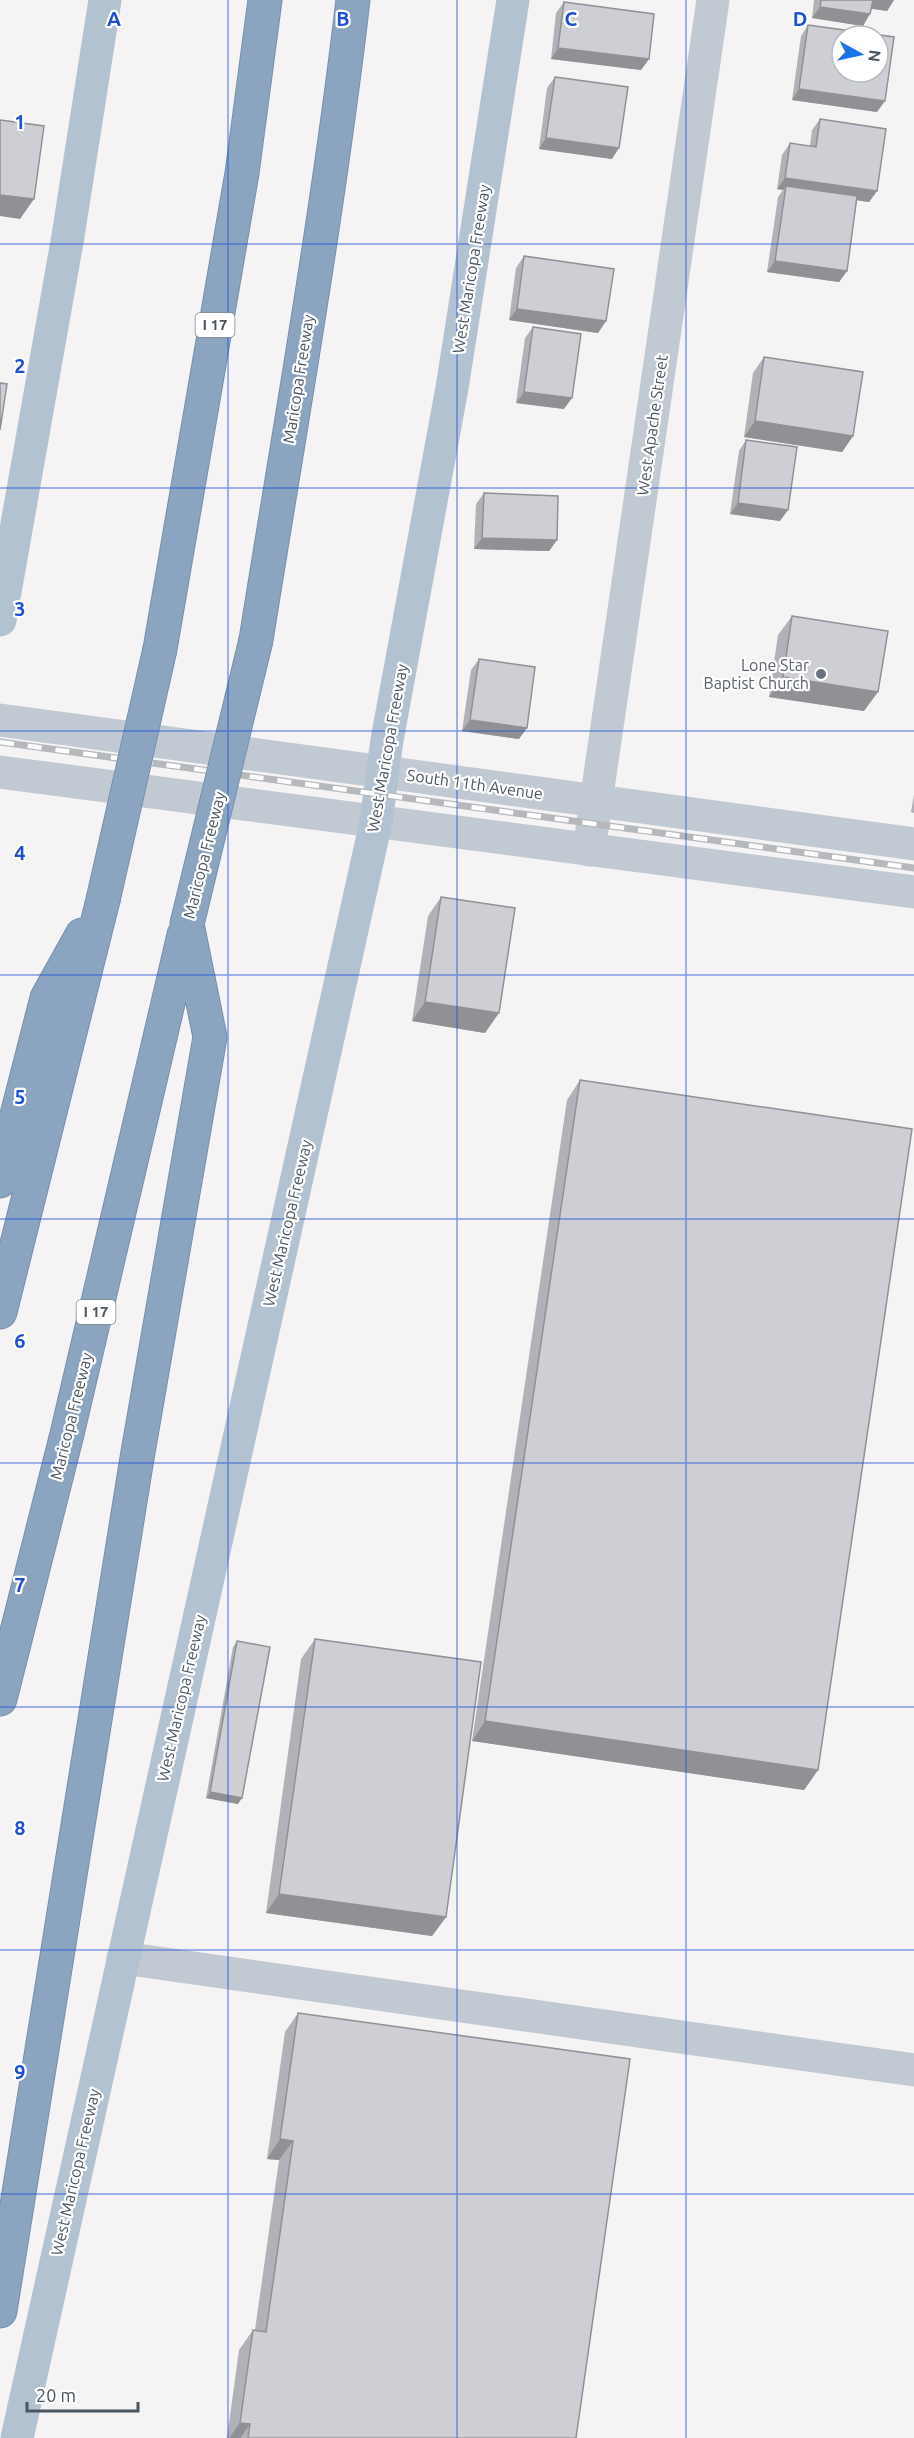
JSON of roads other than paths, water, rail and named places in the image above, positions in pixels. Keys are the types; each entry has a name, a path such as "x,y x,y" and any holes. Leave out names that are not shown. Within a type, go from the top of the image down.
{"highway":[{"name":"I 17","path":"0,1312 103,900 160,649 242,173 265,0"},
{"name":"Maricopa Freeway","path":"0,1699 70,1423 256,640 318,250 353,0"},
{"path":"0,1180 47,998 103,900"},
{"path":"0,2311 133,1481 210,1037 187,924"}],"main road":[{"path":"0,620 68,236 105,0"},
{"name":"West Maricopa Freeway","path":"17,2438 376,822 452,388 513,0"}],"street":[{"name":"West Apache Street","path":"589,850 713,0"},
{"name":"South 11th Avenue","path":"0,720 914,844"},
{"path":"0,772 914,892"},
{"path":"123,1958 914,2070"}],"railway":[{"path":"0,742 914,868"}],"place":[{"name":"Lone Star Baptist Church","path":"821,674"}]}
